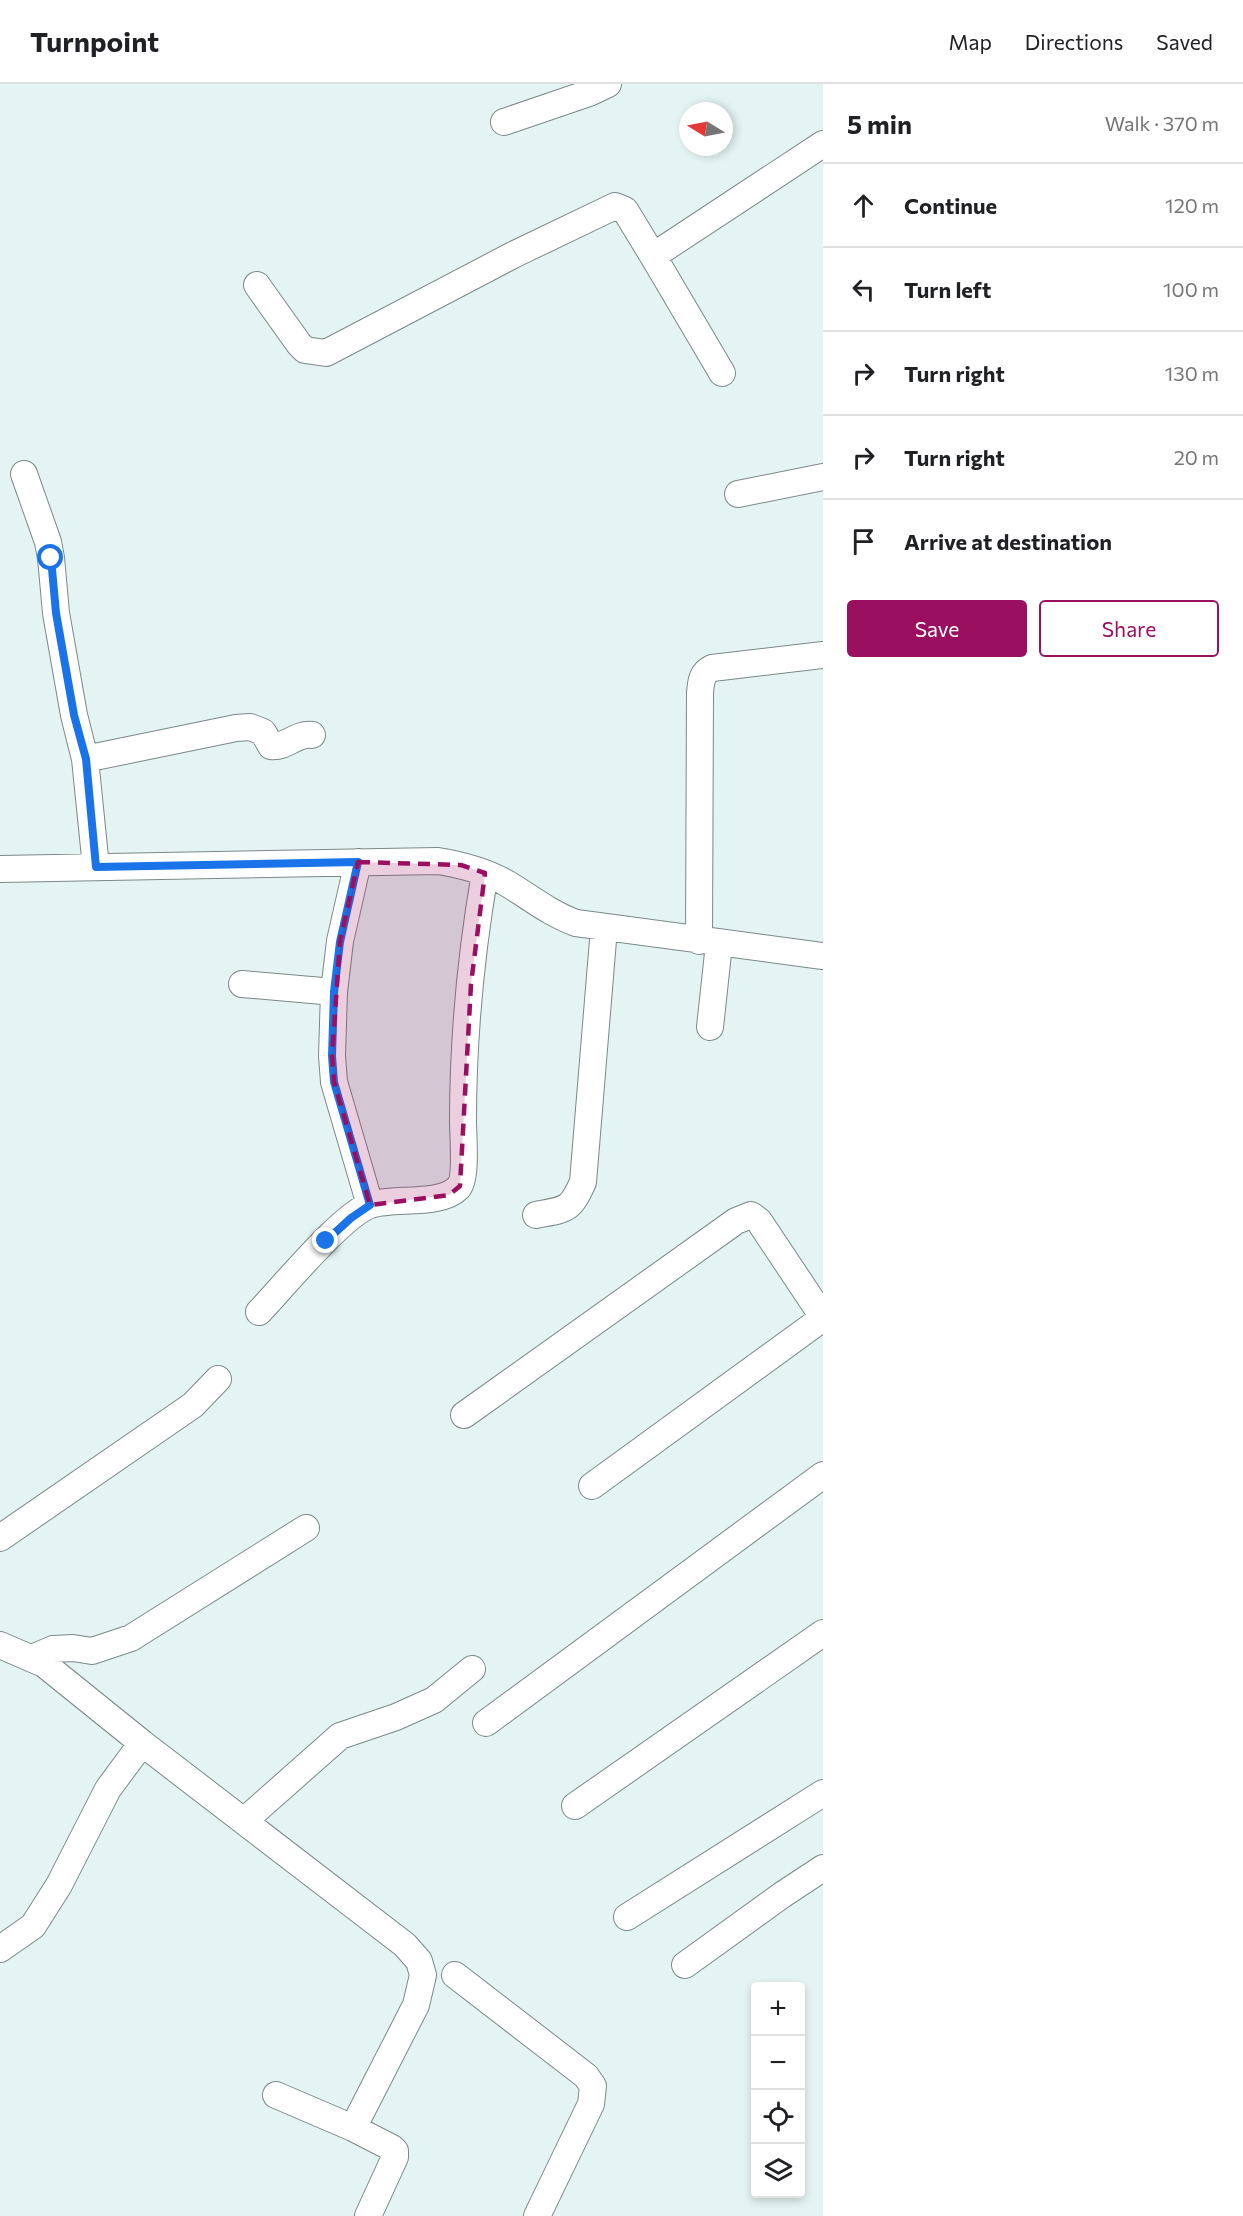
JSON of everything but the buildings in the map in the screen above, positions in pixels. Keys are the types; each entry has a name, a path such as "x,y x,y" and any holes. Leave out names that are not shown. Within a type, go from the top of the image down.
{"street":[{"path":"504,122 589,93 608,84"},
{"path":"653,256 823,144"},
{"path":"257,285 299,344 312,352 326,353 513,255 615,206 626,210 722,373"},
{"path":"24,474 48,542 56,613 74,715 86,759 96,867"},
{"path":"738,494 823,477"},
{"path":"710,1027 700,693 703,675 712,668 823,655"},
{"path":"86,759 236,728 250,727 263,732 271,746 278,747 303,734 312,735"},
{"path":"0,869 438,861 461,865 485,873 515,888 556,916 576,923 823,956"},
{"path":"358,862 340,942 334,992 332,1056 334,1082 370,1205"},
{"path":"260,1312 326,1241 351,1218 370,1205 449,1195 460,1186 463,1174 463,1105 471,984 478,913 485,873"},
{"path":"536,1215 564,1210 574,1202 583,1182 603,928"},
{"path":"242,984 334,992"},
{"path":"464,1415 736,1221 751,1215 759,1221 823,1318 592,1485"},
{"path":"0,1538 193,1405 218,1379"},
{"path":"486,1722 823,1475"},
{"path":"32,1658 53,1648 73,1648 92,1652 131,1638 306,1528"},
{"path":"575,1806 823,1633"},
{"path":"0,1645 44,1664 142,1743 405,1945 419,1961 423,1975 416,2005 353,2127"},
{"path":"244,1821 340,1736 396,1717 434,1700 472,1669"},
{"path":"0,1949 33,1926 59,1885 108,1789 142,1743"},
{"path":"627,1917 823,1792"},
{"path":"685,1965 823,1868"},
{"path":"455,1975 586,2076 593,2086 591,2104 537,2216"},
{"path":"276,2095 353,2127 395,2151 395,2157 368,2216"}],"highlighted area":[{"path":"358,862 461,865 485,873 471,984 460,1186 449,1195 370,1205 334,1082 332,1056 340,941"}],"route":[{"path":"51,558 56,613 74,715 86,759 96,867 358,862 340,942 334,992 332,1056 334,1082 370,1205 351,1218 326,1241"}]}
